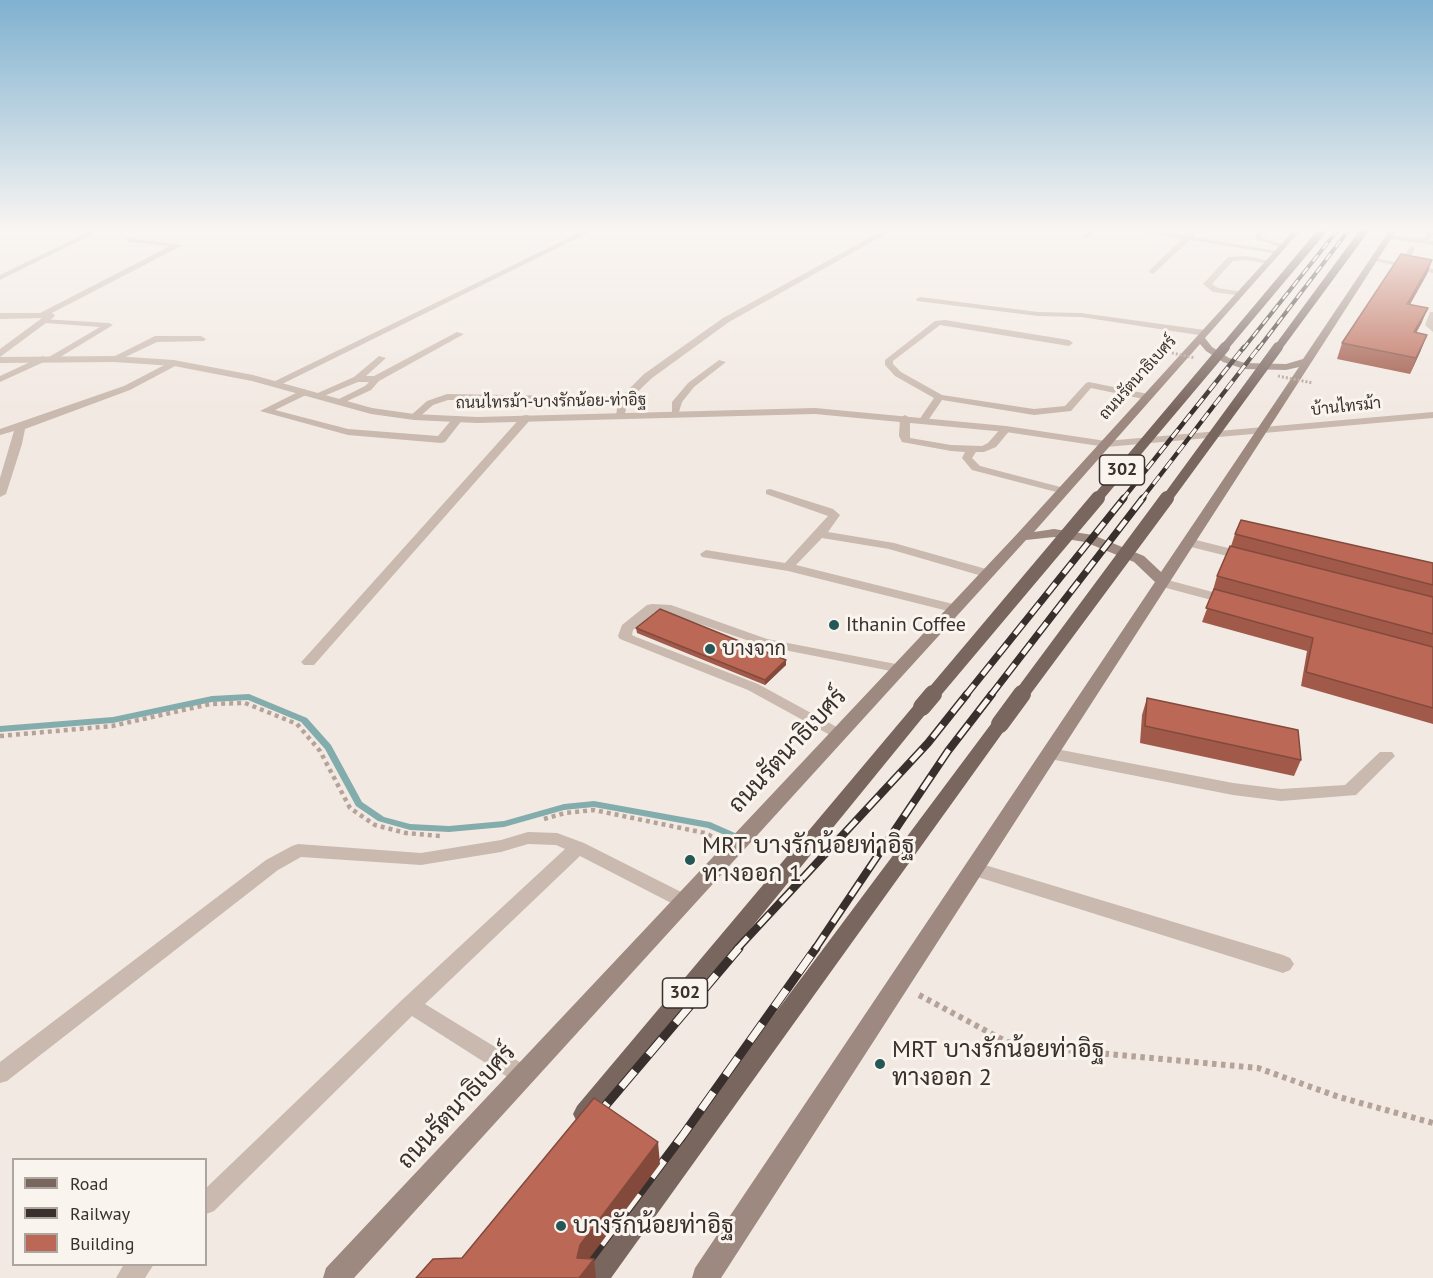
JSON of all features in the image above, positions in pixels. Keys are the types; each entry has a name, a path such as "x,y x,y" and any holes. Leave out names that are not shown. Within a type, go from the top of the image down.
{"main road":[{"name":"ถนนรัตนาธิเบศร์","path":"336,1278 989,574 1243,291"},
{"name":"302","path":"571,1131 922,707 1272,291"},
{"name":"302","path":"596,1278 999,724 1320,291"},
{"path":"705,1278 1354,291"},
{"path":"1203,336 1209,349 1226,360 1244,366 1286,367 1309,361"},
{"path":"1022,537 1054,533 1088,538 1139,559 1164,583"}],"street":[{"path":"0,354 44,317 93,291"},
{"path":"274,384 466,291"},
{"path":"620,416 623,400 648,376 726,320 779,291"},
{"path":"0,315 44,317"},
{"path":"114,359 155,339 201,339"},
{"name":"ถนนไทรม้า-บางรักน้อย-ท่าอิฐ","path":"0,360 114,359 174,363 274,384 338,402 414,417 526,418 815,411 1006,429 1106,444"},
{"path":"310,394 265,411 348,432 441,440 458,419"},
{"name":"บ้านไทรม้า","path":"1261,431 1433,415"},
{"path":"309,662 526,418"},
{"name":"ถนนรัตนาธิเบศร์","path":"1106,444 1261,431"},
{"path":"1188,542 1266,562"},
{"path":"1164,583 1242,604"},
{"path":"1051,754 1233,789 1281,795 1350,791 1386,756"},
{"path":"975,869 1283,964"}],"lane":[{"path":"1220,291 1240,294"},
{"path":"920,298 1038,314 1081,315 1203,336"},
{"path":"1433,316 1429,326 1433,330"},
{"path":"0,379 47,359 109,325 44,317"},
{"path":"1069,343 964,323 938,323 889,360 889,366 898,374 939,397 1034,412 1068,409 1089,385 1148,397"},
{"path":"338,402 368,388 376,379 460,334"},
{"path":"357,379 382,358"},
{"path":"675,413 677,402 691,385 722,362"},
{"path":"0,432 20,427 127,388 174,363"},
{"path":"310,394 357,379 376,379"},
{"path":"414,417 430,403 447,397 623,400"},
{"path":"924,420 939,397"},
{"path":"597,416 598,401"},
{"path":"905,418 904,436 906,440 914,443 972,449 988,447 1006,429"},
{"path":"0,494 17,444 20,427"},
{"path":"972,449 967,458 976,468 1064,491"},
{"path":"770,492 829,511 834,515 820,534 788,567"},
{"path":"820,534 890,546 989,574"},
{"path":"706,554 788,567 956,609"},
{"path":"839,735 753,687 631,640 625,636 627,628 652,608 666,608 764,642 901,669"},
{"path":"0,1074 272,865 298,850 421,859 463,854 528,838 557,839 578,847 685,902"},
{"path":"207,1202 410,1005 578,847"},
{"path":"410,1005 524,1076"},
{"path":"128,1278 140,1266"}],"path":[{"path":"0,736 112,726 210,704 245,703 297,724 320,751 350,808 375,825 406,833 447,837"},
{"path":"536,821 565,813 594,810 705,832 734,849"},
{"path":"899,984 1007,1042 1044,1048 1258,1068 1339,1097 1433,1123"}],"building":[{"path":"1377,291 1415,291 1407,304 1428,308 1414,332 1427,335 1416,358 1342,343"},
{"path":"1241,520 1433,563 1433,585 1235,534"},
{"path":"1230,546 1433,597 1433,634 1217,576"},
{"path":"1214,589 1433,647 1433,708 1306,672 1313,638 1206,608"},
{"name":"บางจาก","path":"660,609 786,660 765,680 636,628"},
{"path":"1147,698 1298,730 1301,760 1145,726"},
{"name":"บางรักน้อยท่าอิฐ","path":"594,1098 658,1142 580,1245 577,1258 594,1259 579,1278 416,1278 433,1259 462,1258"}],"waterway":[{"path":"0,729 113,720 212,699 249,697 304,720 328,747 359,804 381,819 410,827 449,829 504,824 564,807 594,804 710,825 732,835"}],"railway":[{"path":"1243,349 1289,291"},
{"path":"1258,349 1303,291"},
{"path":"1122,500 1244,347"},
{"path":"1141,500 1259,347"},
{"path":"966,695 1124,498"},
{"path":"991,695 1143,498"},
{"path":"737,949 928,743 967,694"},
{"path":"815,949 948,751 992,694"},
{"path":"594,1119 739,948"},
{"path":"576,1278 683,1135 816,948"}],"place":[{"name":"Ithanin Coffee","path":"834,625"},
{"name":"บางจาก","path":"710,649"},
{"name":"MRT บางรักน้อยท่าอิฐ ทางออก 1","path":"690,860"},
{"name":"MRT บางรักน้อยท่าอิฐ ทางออก 2","path":"880,1064"},
{"name":"บางรักน้อยท่าอิฐ","path":"561,1226"}]}
